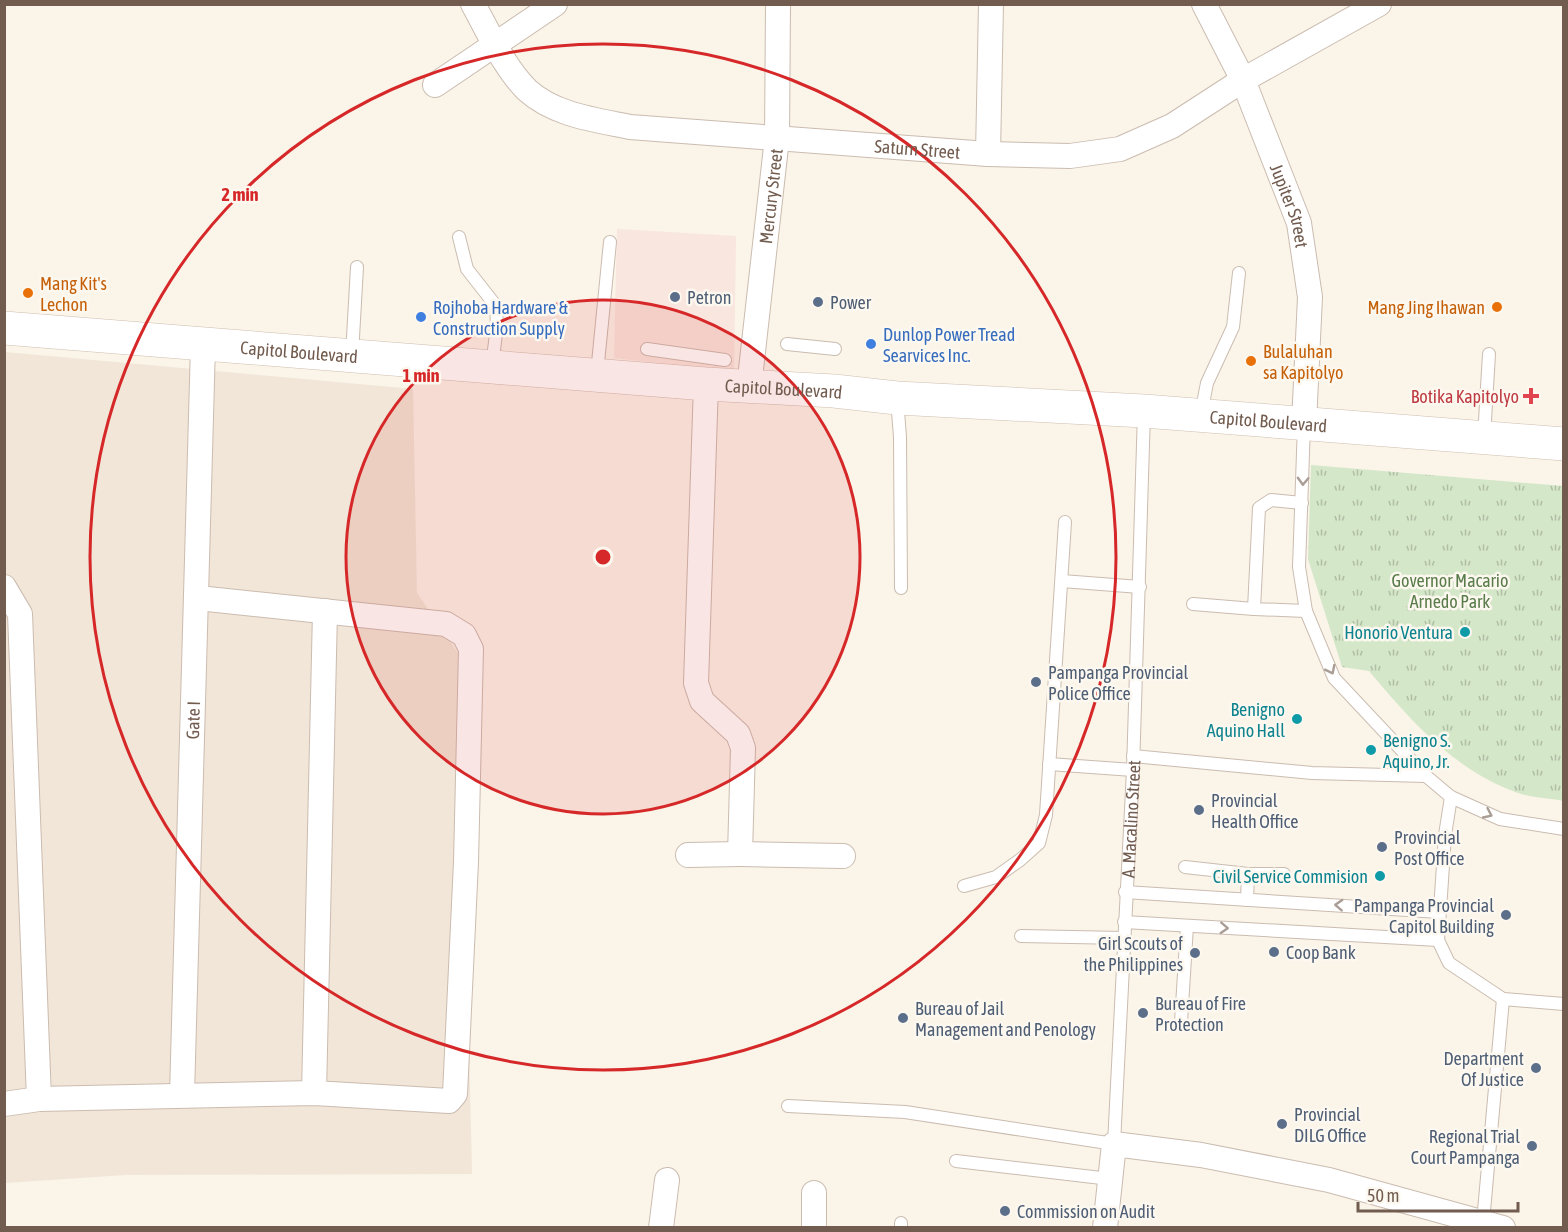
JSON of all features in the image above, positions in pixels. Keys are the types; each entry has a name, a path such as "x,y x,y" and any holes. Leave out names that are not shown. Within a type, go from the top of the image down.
{"main road":[{"name":"Capitol Boulevard","path":"4,328 597,375 716,372 748,387 897,398 1144,411 1563,444"}],"street":[{"name":"Saturn Street","path":"473,4 513,73 529,91 558,109 630,127 988,154 1070,156 1120,149 1172,126 1243,80 1379,4"},
{"path":"435,85 555,4"},
{"name":"Mercury Street","path":"748,387 777,138 778,4"},
{"path":"988,154 991,4"},
{"name":"Jupiter Street","path":"1204,4 1243,80 1299,223 1310,297 1304,423"},
{"name":"Gate I","path":"182,1095 198,598 203,345"},
{"path":"716,372 696,683 702,701 738,734 743,748 740,854"},
{"path":"4,587 20,614 39,1099"},
{"path":"4,1104 39,1099 314,1093 448,1101 455,1094 467,838 471,649 464,635 446,624 198,598"},
{"path":"314,1093 326,611"},
{"path":"688,855 843,856"},
{"path":"1114,1144 1201,1155 1329,1180 1493,1225"},
{"name":"A. Macalino Street","path":"1105,1227 1114,1144"},
{"path":"661,1227 667,1180"},
{"path":"814,1193 814,1227"}],"lane":[{"path":"459,237 467,269 495,306 496,326 492,368"},
{"path":"597,375 610,242"},
{"path":"352,356 357,267"},
{"path":"1201,415 1207,383 1233,327 1239,273"},
{"path":"786,344 836,349"},
{"path":"647,350 716,372"},
{"path":"1484,437 1489,354"},
{"path":"897,398 900,437 901,588"},
{"name":"A. Macalino Street","path":"1114,1144 1133,770 1144,411"},
{"path":"1304,423 1299,567 1306,611 1334,678 1426,776 1451,797 1500,819 1563,829"},
{"path":"1254,609 1259,508 1271,500 1302,503"},
{"path":"964,886 996,877 1039,843 1046,815 1065,522"},
{"path":"1062,581 1140,587"},
{"path":"1193,604 1306,611"},
{"path":"1133,756 1312,773 1426,776"},
{"path":"1049,764 1133,770"},
{"path":"1451,797 1438,940 1449,963 1503,999 1563,1004"},
{"path":"1185,867 1248,874 1284,874"},
{"path":"1247,900 1248,874"},
{"path":"1125,892 1439,912"},
{"path":"1124,922 1438,940"},
{"path":"1180,1022 1187,926"},
{"path":"1021,936 1123,938"},
{"path":"1493,1225 1503,999"},
{"path":"788,1106 906,1112 1114,1144"},
{"path":"956,1161 1110,1179"}],"shaded area":[{"name":"Petron","path":"617,229 736,236 734,372 614,358"},
{"path":"5,352 413,389 417,593 460,656 472,1174 125,1175 5,1183"}],"green space":[{"name":"Governor Macario Arnedo Park","path":"1311,465 1563,486 1563,801 1518,793 1474,772 1435,742 1369,671 1342,667 1308,559"}],"place":[{"name":"Mang Kit's Lechon","path":"28,293"},
{"name":"Petron","path":"675,297"},
{"name":"Power","path":"818,302"},
{"name":"Mang Jing Ihawan","path":"1497,307"},
{"name":"Rojhoba Hardware & Construction Supply","path":"421,317"},
{"name":"Dunlop Power Tread Searvices Inc.","path":"871,344"},
{"name":"Bulaluhan sa Kapitolyo","path":"1251,361"},
{"name":"Botika Kapitolyo","path":"1531,396"},
{"name":"Honorio Ventura","path":"1465,632"},
{"name":"Pampanga Provincial Police Office","path":"1036,682"},
{"name":"Benigno Aquino Hall","path":"1297,719"},
{"name":"Benigno S. Aquino, Jr.","path":"1371,750"},
{"name":"Provincial Health Office","path":"1199,810"},
{"name":"Provincial Post Office","path":"1382,847"},
{"name":"Civil Service Commision","path":"1380,876"},
{"name":"Pampanga Provincial Capitol Building","path":"1506,915"},
{"name":"Coop Bank","path":"1274,952"},
{"name":"Girl Scouts of the Philippines","path":"1195,953"},
{"name":"Bureau of Fire Protection","path":"1143,1013"},
{"name":"Bureau of Jail Management and Penology","path":"903,1018"},
{"name":"Department Of Justice","path":"1536,1068"},
{"name":"Provincial DILG Office","path":"1282,1124"},
{"name":"Regional Trial Court Pampanga","path":"1532,1146"},
{"name":"Commission on Audit","path":"1005,1211"}]}
